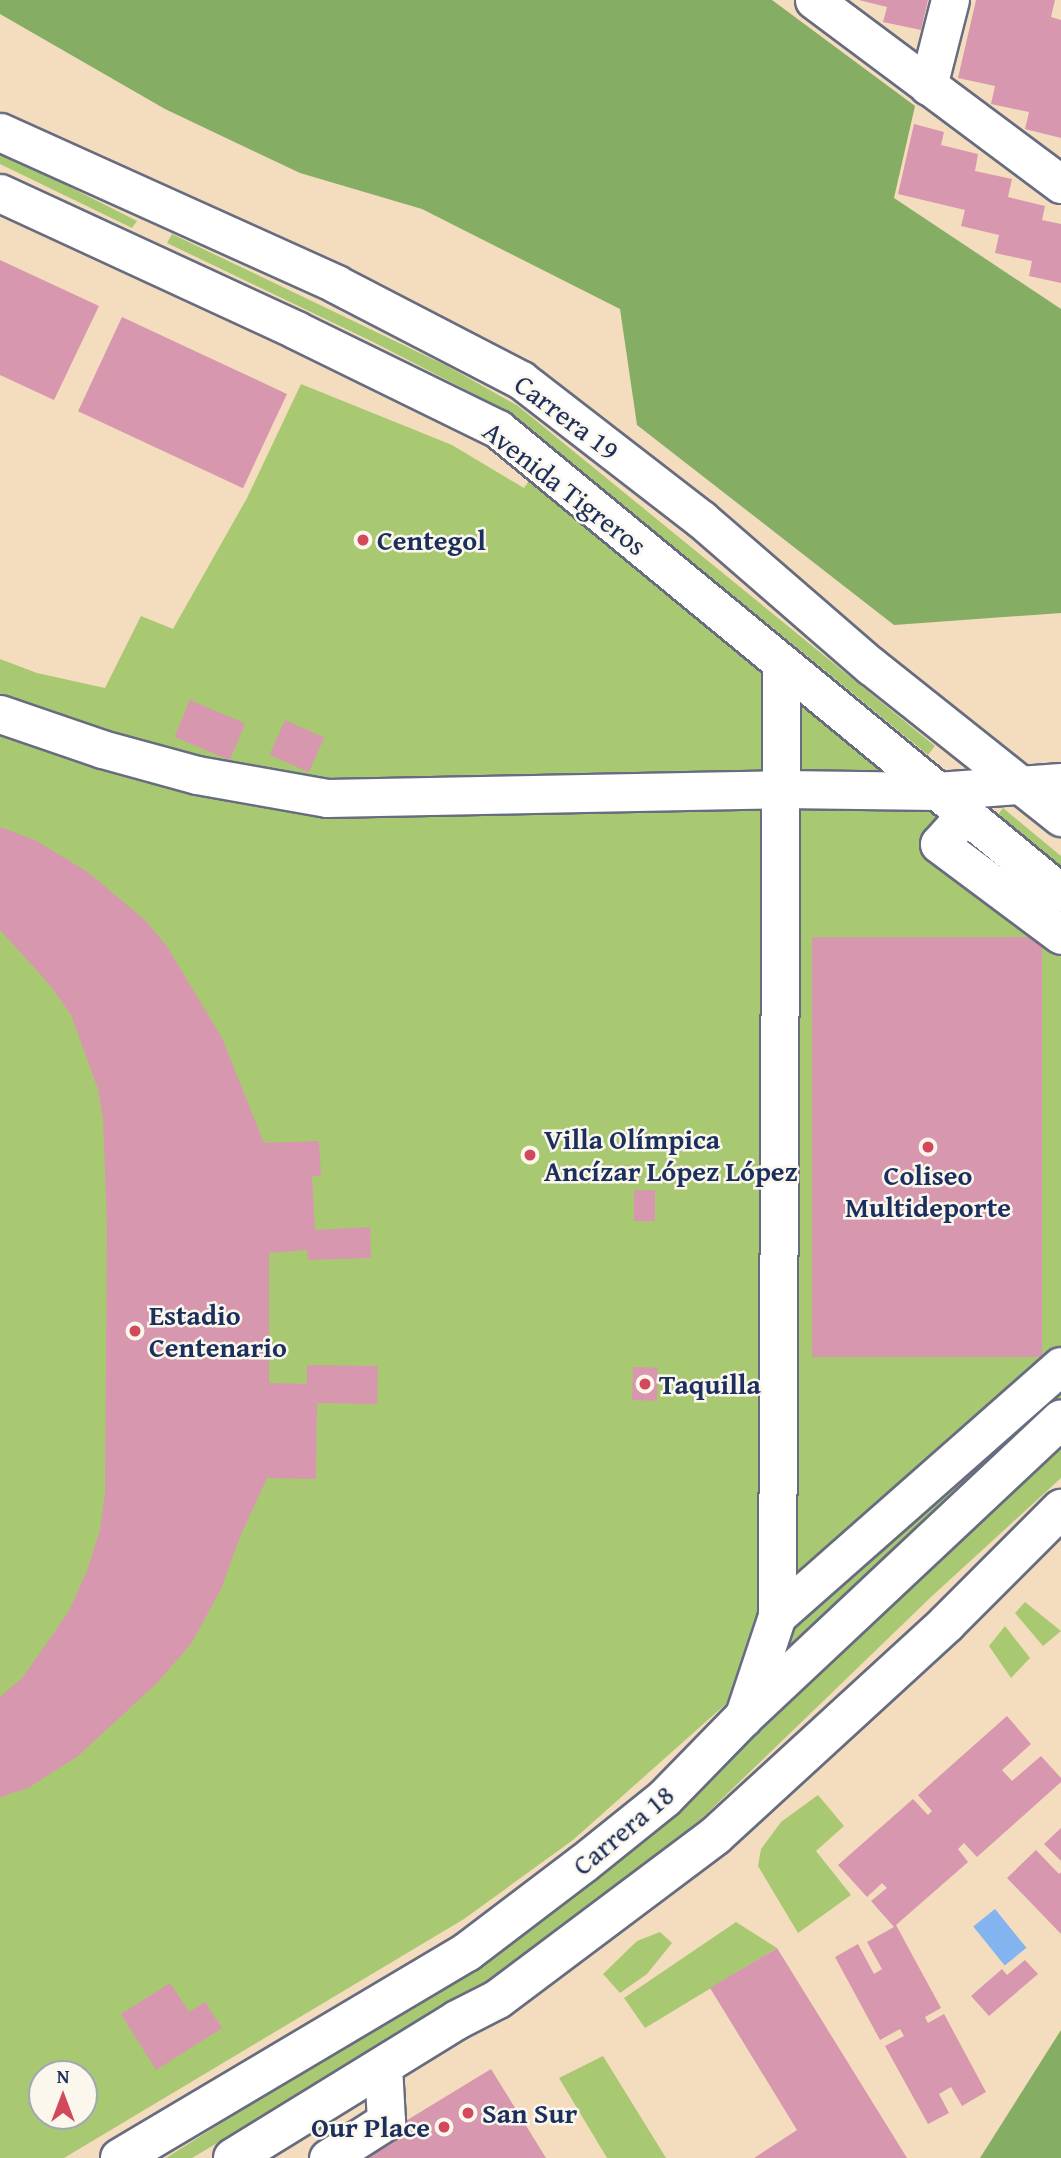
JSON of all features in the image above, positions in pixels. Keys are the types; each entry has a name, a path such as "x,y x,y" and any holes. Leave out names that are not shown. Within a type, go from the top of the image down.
{"main road":[{"name":"Carrera 18","path":"120,2158 467,1952 665,1798 743,1718 1061,1419"},
{"name":"Carrera 18","path":"233,2158 498,1999 715,1836 946,1624 1061,1509"}],"street":[{"path":"814,0 1061,184"},
{"path":"928,86 950,0"},
{"name":"Carrera 19","path":"0,132 337,284 522,380 701,519 871,666 1061,817"},
{"name":"Avenida Tigreros","path":"0,193 272,319 498,429 1061,893"},
{"path":"743,1718 777,1616 781,664"},
{"path":"0,715 102,749 197,775 327,798 782,789 937,791 1061,782"},
{"path":"965,814 939,844 1061,934"},
{"path":"777,1616 1061,1366"},
{"path":"328,2158 386,2122 383,2066"}],"green space":[{"path":"0,0 772,0 915,106 894,198 1061,309 1061,613 894,625 637,425 620,309 422,209 300,173 165,109 0,14"},
{"path":"0,154 137,221 132,228 0,164"},
{"path":"172,234 449,367 518,406 935,746 928,755 509,412 375,343 167,243"},
{"name":"Villa Olímpica Ancízar López López","path":"301,384 452,445 524,488 539,466 1061,893 1061,1417 911,1539 573,1840 464,1919 64,2158 0,2158 0,659 37,673 105,688 141,616 173,629 247,498"},
{"path":"1003,808 1061,856 1061,872 995,819"},
{"path":"1061,1436 1061,1478 931,1597 698,1822 491,1981 192,2158 166,2158 445,1981 646,1840 831,1652"},
{"path":"1025,1602 1061,1631 1043,1646 1015,1613"},
{"path":"1005,1626 1030,1658 1011,1678 989,1646"},
{"path":"818,1795 844,1826 816,1851 851,1895 798,1933 758,1866 761,1849 781,1822"},
{"path":"736,1922 777,1948 645,2028 624,1998"},
{"path":"660,1932 672,1943 647,1974 620,1993 603,1974 637,1941"},
{"path":"1061,2030 1061,2158 980,2158"},
{"path":"603,2056 666,2158 607,2158 559,2078"}],"water":[{"path":"995,1909 1026,1948 1005,1965 973,1927"}],"building":[{"path":"859,0 928,0 921,30 883,22 887,7"},
{"path":"976,0 1055,0 1051,17 1061,20 1061,138 1025,129 1029,112 991,104 995,86 958,78"},
{"path":"914,124 944,132 941,145 978,154 975,171 1012,179 1008,197 1045,206 1042,220 1061,224 1061,283 1029,276 1032,261 995,253 999,235 961,226 965,210 898,194"},
{"path":"0,260 99,306 54,400 0,375"},
{"path":"122,317 287,394 243,488 78,411"},
{"path":"190,700 245,723 230,760 174,737"},
{"path":"285,720 324,737 309,772 270,755"},
{"name":"Estadio Centenario","path":"0,827 37,841 89,873 145,920 166,945 222,1038 264,1143 319,1141 321,1176 312,1176 315,1230 370,1227 371,1258 308,1260 307,1250 269,1253 269,1383 307,1384 307,1365 378,1366 377,1404 317,1403 316,1479 267,1478 240,1537 221,1589 191,1644 157,1683 78,1756 28,1788 0,1797 0,1697 23,1677 69,1611 87,1571 100,1530 105,1493 107,1226 103,1119 98,1089 71,1015 50,985 0,930"},
{"name":"Coliseo Multideporte","path":"812,937 1042,937 1042,1357 812,1357"},
{"path":"634,1190 655,1190 655,1221 634,1221"},
{"name":"Taquilla","path":"633,1367 658,1368 657,1401 632,1400"},
{"path":"1007,1716 1031,1744 1002,1770 1012,1781 1041,1756 1061,1778 1061,1782 977,1857 964,1843 958,1849 968,1862 896,1925 941,2008 925,2017 928,2023 944,2014 986,2092 962,2106 951,2087 939,2094 949,2113 928,2124 885,2046 904,2036 900,2029 880,2040 835,1957 858,1944 874,1974 882,1969 867,1942 894,1927 871,1901 887,1888 882,1883 867,1897 838,1865 913,1799 928,1815 932,1811 918,1795"},
{"path":"1061,1828 1061,1861 1044,1844"},
{"path":"1036,1850 1059,1874 1061,1872 1061,1934 1007,1878"},
{"path":"777,1948 907,2158 754,2158 797,2130 710,1988"},
{"path":"1025,1960 1038,1974 989,2016 971,1996 1002,1969 1007,1975"},
{"path":"170,1983 189,2012 205,2002 222,2028 156,2070 121,2014"},
{"name":"San Sur","path":"491,2069 546,2158 345,2158"}],"place":[{"name":"Centegol","path":"363,540"},
{"name":"Coliseo Multideporte","path":"928,1147"},
{"name":"Villa Olímpica Ancízar López López","path":"530,1155"},
{"name":"Estadio Centenario","path":"135,1331"},
{"name":"Taquilla","path":"645,1384"},
{"name":"San Sur","path":"468,2113"},
{"name":"Our Place","path":"444,2127"}]}
